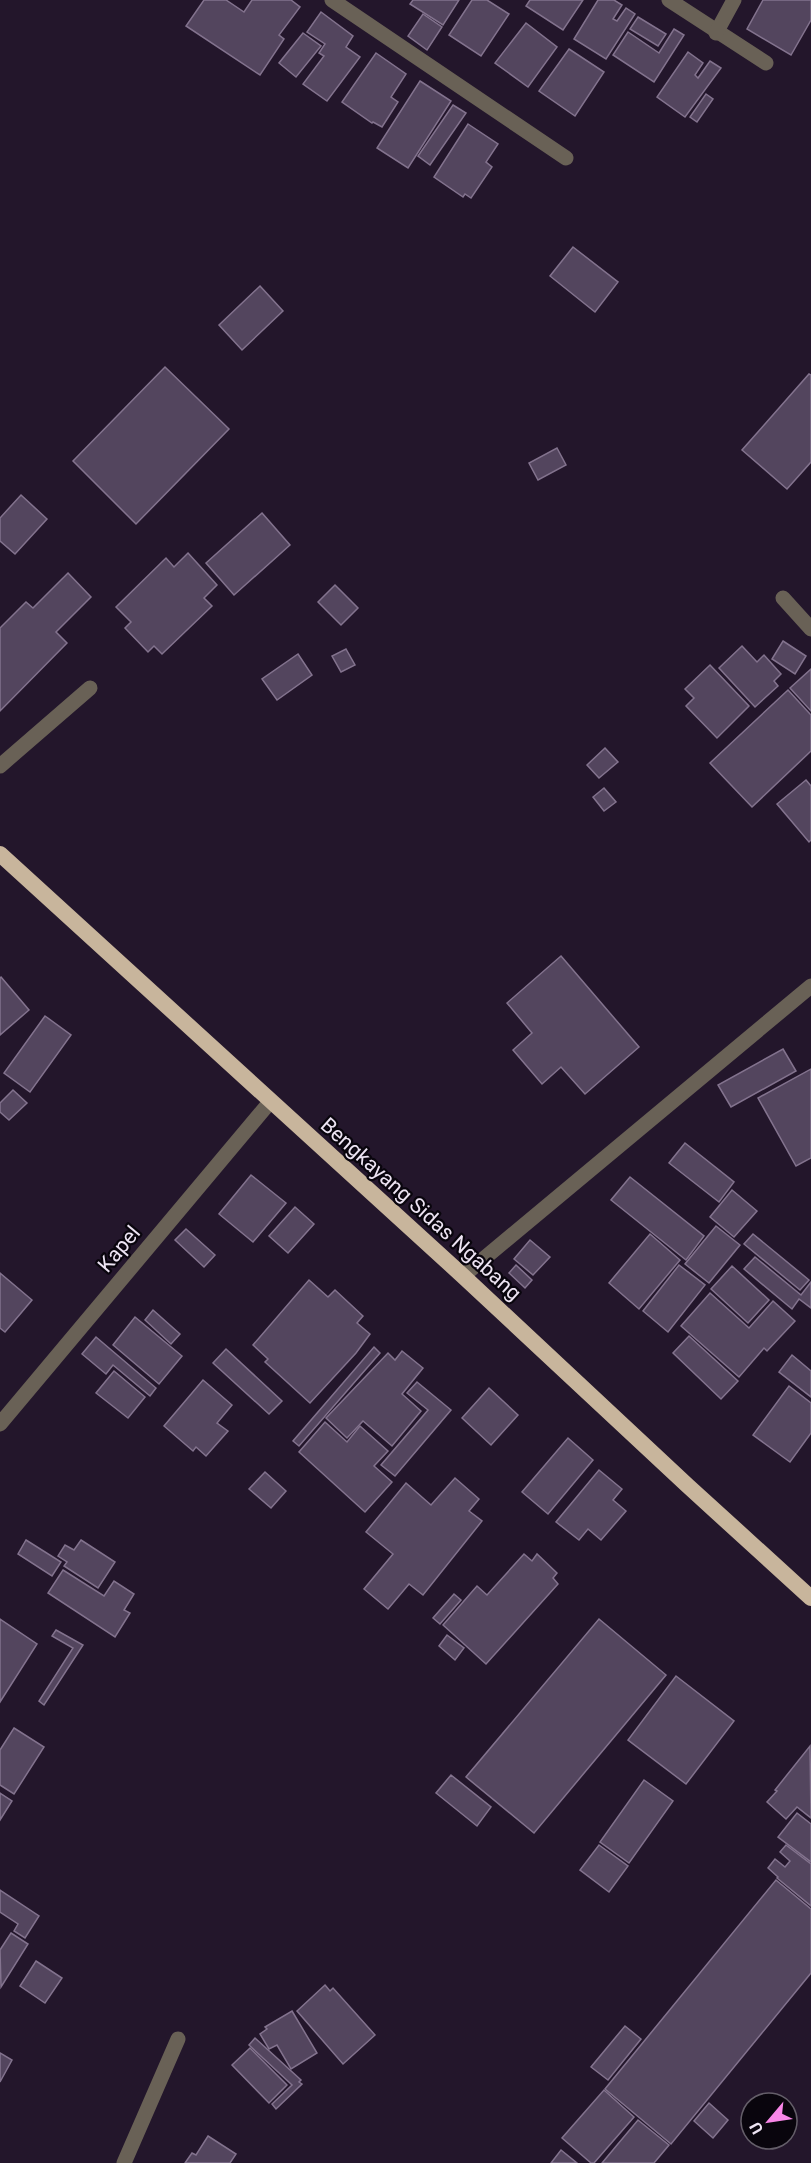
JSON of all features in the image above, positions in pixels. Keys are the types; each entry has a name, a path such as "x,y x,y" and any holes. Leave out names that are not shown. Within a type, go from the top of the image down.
{"highway":[{"name":"Bengkayang Sidas Ngabang","path":"0,854 463,1276 811,1598"}],"street":[{"path":"332,0 566,158"},
{"path":"669,0 716,33 766,63"},
{"path":"716,33 734,0"},
{"path":"783,598 811,628"},
{"path":"0,766 90,688"},
{"path":"463,1276 811,986"},
{"name":"Kapel","path":"0,1424 270,1102"},
{"path":"124,2163 178,2040"}],"building":[{"path":"204,0 226,0 244,12 252,0 291,0 300,7 279,35 284,39 260,75 186,26"},
{"path":"413,0 459,0 443,25 410,4"},
{"path":"472,0 487,0 509,14 481,56 449,35"},
{"path":"530,0 583,0 563,30 526,6"},
{"path":"598,0 614,0 622,5 613,19 617,21 626,8 635,14 606,59 574,39"},
{"path":"763,0 811,0 811,20 791,55 747,29"},
{"path":"321,12 353,36 346,47 360,57 327,101 303,84 324,56 319,53 325,44 307,32"},
{"path":"423,14 442,27 427,50 408,36"},
{"path":"638,17 666,34 658,46 630,29"},
{"path":"526,23 557,47 528,87 495,63"},
{"path":"674,29 684,35 654,82 613,55 628,32 659,53"},
{"path":"303,33 321,46 296,77 279,63"},
{"path":"569,49 604,72 575,116 539,91"},
{"path":"688,52 703,63 695,75 698,78 710,61 721,68 685,117 657,97"},
{"path":"376,53 406,74 391,97 398,102 382,127 372,123 342,102"},
{"path":"420,81 451,101 408,168 377,148"},
{"path":"706,94 713,99 697,122 690,117"},
{"path":"453,105 466,113 430,165 418,156"},
{"path":"468,124 498,144 486,162 492,167 471,198 465,194 463,197 434,177"},
{"path":"573,247 618,282 595,312 550,276"},
{"path":"260,286 283,311 242,350 219,325"},
{"path":"165,367 229,429 136,524 73,461"},
{"path":"809,374 811,375 811,462 787,489 742,450"},
{"path":"557,448 566,465 538,480 529,463"},
{"path":"21,495 47,519 15,554 0,541 0,518"},
{"path":"262,513 290,545 234,595 206,563"},
{"path":"188,553 217,585 204,598 212,606 162,654 154,646 148,652 125,628 131,622 116,607 166,558 174,567"},
{"path":"68,573 91,597 56,632 67,643 0,711 0,628 26,602 33,608"},
{"path":"335,585 358,608 341,625 318,602"},
{"path":"783,641 806,656 795,674 772,659"},
{"path":"742,646 757,662 764,655 781,674 774,681 778,686 755,707 719,668"},
{"path":"346,649 355,665 341,672 332,656"},
{"path":"298,654 312,675 277,700 262,679"},
{"path":"710,665 749,706 717,738 686,706 694,698 685,689"},
{"path":"811,669 811,711 790,688"},
{"path":"788,690 811,715 811,751 752,807 710,763"},
{"path":"605,748 618,762 599,778 587,765"},
{"path":"806,780 811,786 811,840 809,842 777,804"},
{"path":"604,788 616,802 604,811 593,797"},
{"path":"561,956 639,1047 585,1094 561,1067 542,1084 513,1050 532,1033 507,1003"},
{"path":"0,978 29,1010 0,1035"},
{"path":"45,1016 71,1035 30,1092 4,1073"},
{"path":"783,1049 796,1071 731,1107 718,1085"},
{"path":"811,1069 811,1158 796,1166 758,1098"},
{"path":"13,1090 27,1103 9,1120 0,1112 0,1103"},
{"path":"685,1143 734,1182 719,1202 669,1163"},
{"path":"251,1175 286,1203 253,1242 219,1214"},
{"path":"630,1177 704,1236 686,1260 611,1200"},
{"path":"732,1190 757,1211 734,1237 710,1217"},
{"path":"295,1207 314,1224 288,1253 269,1236"},
{"path":"716,1226 740,1245 709,1283 685,1264"},
{"path":"186,1229 215,1255 204,1267 175,1240"},
{"path":"650,1234 680,1260 639,1309 609,1283"},
{"path":"753,1234 809,1280 800,1290 744,1244"},
{"path":"530,1240 550,1257 533,1275 514,1259"},
{"path":"755,1257 801,1295 811,1282 811,1308 799,1299 792,1309 744,1269"},
{"path":"516,1265 532,1280 525,1288 509,1273"},
{"path":"679,1265 705,1285 668,1332 643,1311"},
{"path":"732,1266 769,1300 748,1323 711,1289"},
{"path":"0,1273 32,1300 5,1332 0,1328"},
{"path":"309,1280 328,1297 335,1290 363,1316 357,1323 370,1334 356,1353 310,1403 265,1362 268,1359 253,1345"},
{"path":"710,1293 749,1328 773,1301 795,1321 767,1351 764,1348 739,1377 681,1326"},
{"path":"153,1310 180,1334 171,1344 145,1320"},
{"path":"135,1317 182,1356 159,1384 113,1345"},
{"path":"689,1336 738,1381 721,1399 673,1353"},
{"path":"96,1337 156,1388 150,1396 113,1365 106,1374 82,1354"},
{"path":"374,1347 380,1353 299,1446 293,1441"},
{"path":"226,1349 282,1401 269,1414 213,1363"},
{"path":"402,1351 423,1368 402,1394 421,1411 392,1446 363,1421 347,1438 326,1418 388,1353 395,1360"},
{"path":"792,1355 811,1371 811,1397 779,1372"},
{"path":"114,1371 145,1397 128,1418 96,1393"},
{"path":"203,1380 232,1405 217,1423 228,1431 206,1456 196,1447 193,1451 164,1426"},
{"path":"417,1382 451,1410 395,1476 381,1465 428,1410 407,1393"},
{"path":"789,1386 811,1403 811,1433 790,1462 753,1435"},
{"path":"489,1388 518,1415 491,1445 462,1418"},
{"path":"325,1422 347,1442 360,1426 388,1451 374,1466 392,1482 365,1512 299,1452"},
{"path":"568,1438 593,1460 548,1514 522,1492"},
{"path":"599,1470 622,1489 613,1500 626,1511 601,1540 588,1529 579,1540 556,1522"},
{"path":"265,1472 286,1491 271,1508 249,1489"},
{"path":"455,1478 479,1499 469,1511 482,1521 423,1595 409,1584 388,1609 364,1589 393,1554 366,1532 406,1483 431,1505"},
{"path":"26,1540 61,1562 52,1576 18,1554"},
{"path":"81,1540 115,1562 98,1588 64,1566 67,1562 58,1556 65,1545 74,1550"},
{"path":"524,1554 532,1561 537,1554 557,1573 553,1578 558,1584 486,1664 443,1625 477,1586 487,1595"},
{"path":"63,1570 104,1596 114,1581 134,1594 124,1610 130,1613 115,1637 48,1593"},
{"path":"454,1594 461,1600 440,1624 433,1618"},
{"path":"0,1619 37,1644 0,1702"},
{"path":"599,1619 666,1675 534,1833 466,1777"},
{"path":"56,1630 83,1645 44,1705 39,1701 73,1648 52,1636"},
{"path":"447,1635 464,1648 455,1660 439,1646"},
{"path":"676,1676 734,1721 686,1784 628,1740"},
{"path":"14,1728 44,1747 14,1794 0,1785 0,1750"},
{"path":"810,1746 811,1818 797,1807 786,1819 767,1802"},
{"path":"451,1775 491,1807 477,1826 436,1793"},
{"path":"644,1780 673,1801 629,1863 600,1842"},
{"path":"0,1793 12,1801 0,1820"},
{"path":"797,1813 811,1824 811,1862 778,1837"},
{"path":"599,1845 628,1866 609,1892 580,1870"},
{"path":"786,1845 811,1864 811,1906 768,1868 775,1859 785,1867 790,1861 780,1852"},
{"path":"776,1880 811,1909 811,1973 671,2144 605,2089"},
{"path":"0,1890 39,1916 25,1938 14,1931 18,1924 0,1912"},
{"path":"11,1933 28,1944 1,1987 0,1950"},
{"path":"36,1961 62,1978 45,2003 20,1986"},
{"path":"325,1985 330,1991 333,1988 375,2035 343,2064 297,2011"},
{"path":"292,2011 317,2053 291,2069 277,2045 269,2049 260,2034 267,2029 265,2027"},
{"path":"625,2026 641,2039 608,2080 591,2067"},
{"path":"255,2038 301,2080 299,2082 302,2084 276,2109 272,2104 292,2085 249,2045"},
{"path":"250,2048 287,2085 269,2103 232,2065"},
{"path":"0,2053 12,2060 0,2082"},
{"path":"604,2090 634,2117 594,2163 591,2163 562,2138"},
{"path":"709,2103 728,2120 713,2138 694,2121"},
{"path":"638,2120 669,2145 654,2163 602,2163"},
{"path":"208,2136 236,2154 230,2163 185,2163 192,2153 196,2155"},
{"path":"561,2150 577,2163 551,2163"}]}
